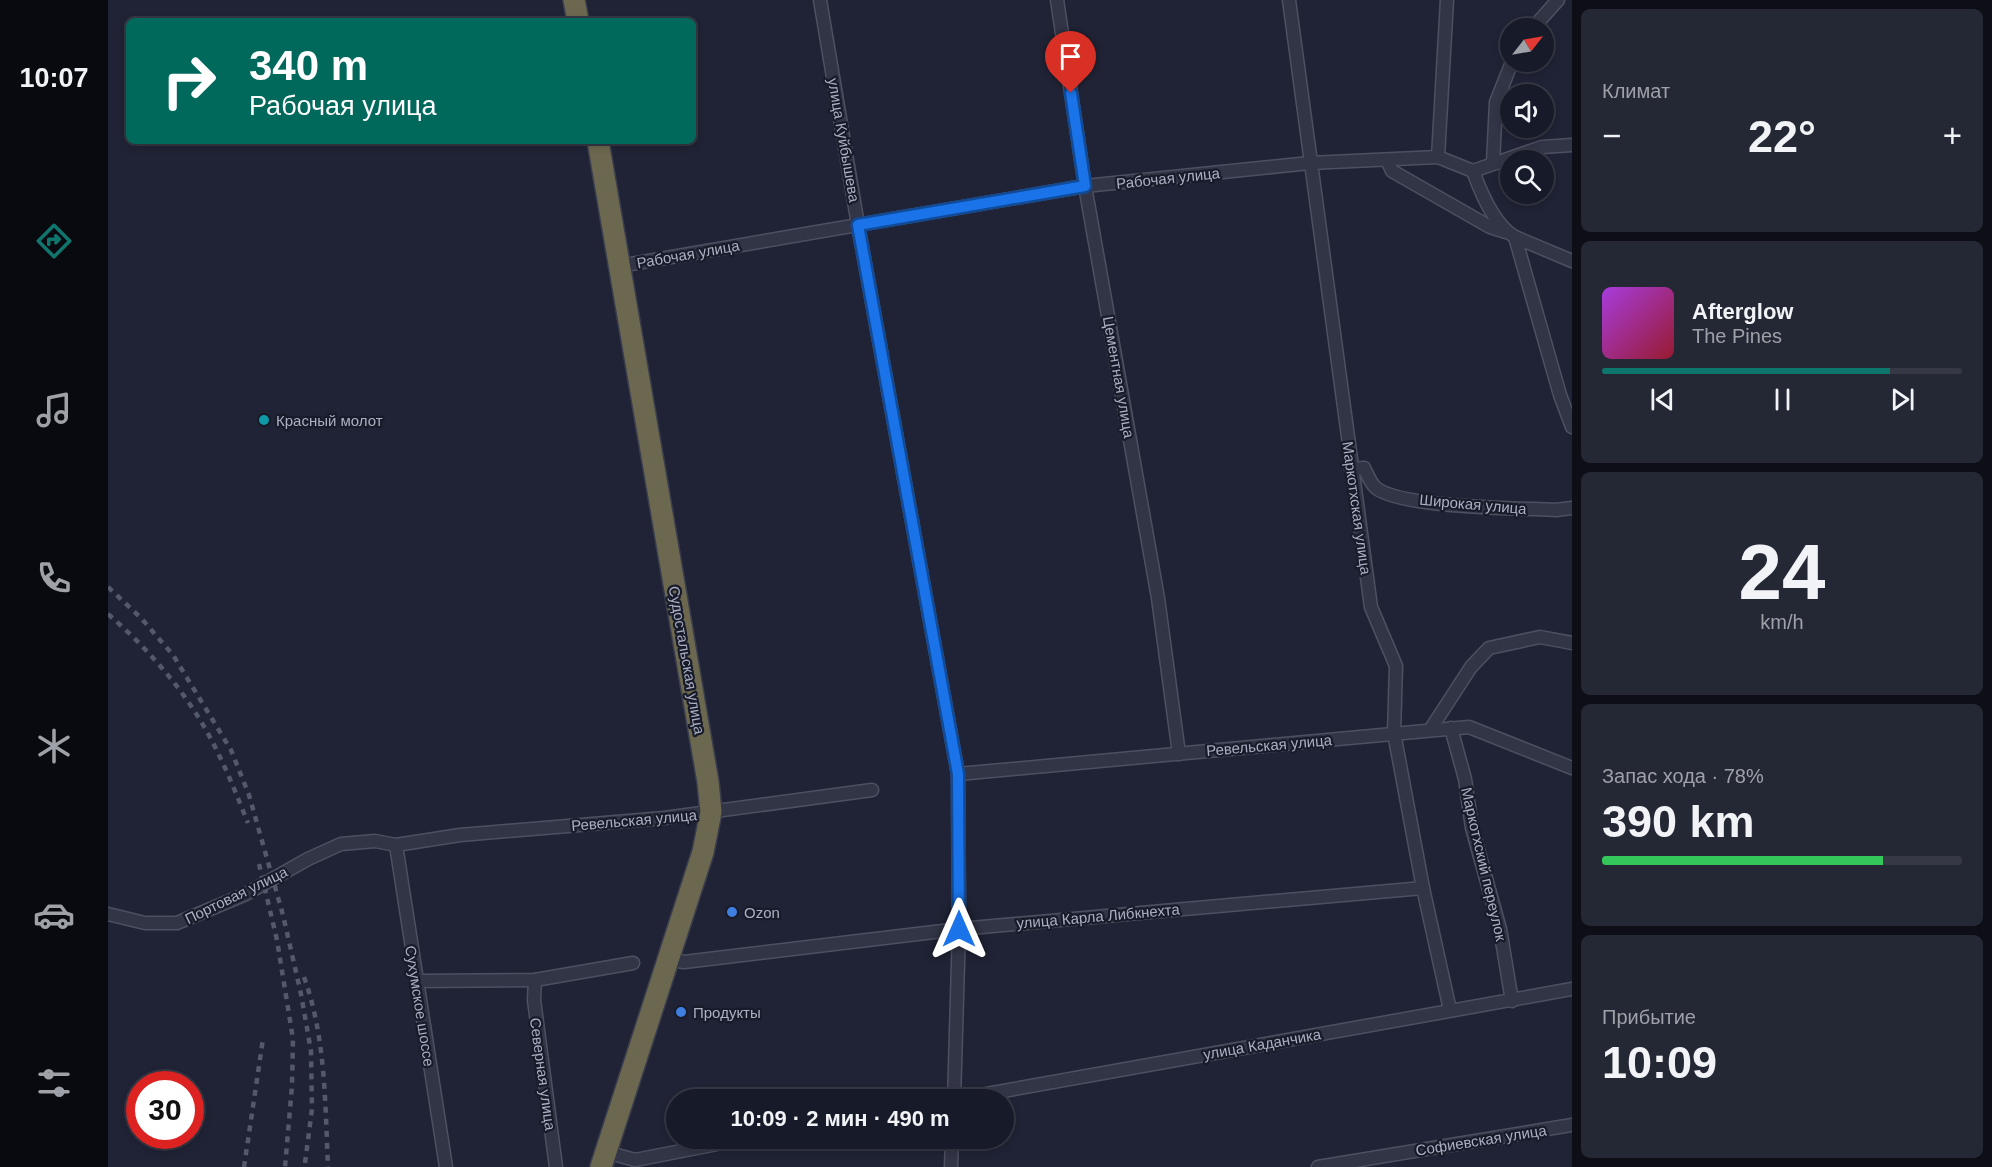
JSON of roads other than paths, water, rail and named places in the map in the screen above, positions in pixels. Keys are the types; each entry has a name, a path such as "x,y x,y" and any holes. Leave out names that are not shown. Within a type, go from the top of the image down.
{"highway":[{"path":"574,0 577,18"},
{"name":"Судостальская улица","path":"599,144 708,782 711,812 703,852 603,1159"}],"street":[{"name":"улица Куйбышева","path":"820,0 858,225 958,774 959,929 953,1089"},
{"name":"Цементная улица","path":"1057,0 1085,186 1158,598 1179,754"},
{"name":"Маркотхская улица","path":"1289,0 1371,607 1396,666 1394,733 1423,888 1450,1010"},
{"path":"1438,157 1447,0"},
{"path":"1542,18 1558,0"},
{"path":"1493,163 1496,102 1508,72"},
{"path":"1572,145 1542,147 1473,171 1481,195 1511,235 1560,395 1572,426"},
{"name":"Рабочая улица","path":"620,266 1085,186 1310,163 1438,157 1473,171"},
{"path":"1387,160 1392,171 1490,227 1572,261"},
{"name":"Широкая улица","path":"1351,469 1364,468 1375,487 1396,497 1447,505 1556,510 1572,508"},
{"path":"1430,730 1471,667 1489,648 1540,637 1572,642"},
{"name":"Ревельская улица","path":"958,774 1469,727 1572,768"},
{"name":"Маркотхский переулок","path":"1451,728 1465,779 1472,828 1500,929 1512,1001"},
{"name":"Ревельская улица","path":"396,845 460,835 653,819 872,790"},
{"name":"Портовая улица","path":"108,914 145,923 177,923 246,894 308,859 341,844 375,841 396,845"},
{"name":"Сухумское шоссе","path":"396,845 446,1167"},
{"name":"улица Карла Либкнехта","path":"667,958 684,962 959,929 1423,888"},
{"path":"416,981 535,980 633,963"},
{"name":"Северная улица","path":"535,980 534,1000 556,1167"},
{"name":"улица Каданчика","path":"1009,1089 1572,989"},
{"name":"Софиевская улица","path":"1318,1167 1572,1125"},
{"path":"603,1159 635,1160 692,1149"},
{"path":"951,1167 952,1149"}],"railway":[{"path":"108,587 141,618 173,655 231,750 249,795 283,915 311,1051 312,1109 305,1163"},
{"path":"108,614 162,668 196,714 218,753 248,823"},
{"path":"259,864 277,940 293,1039 292,1086 285,1167"},
{"path":"304,977 317,1024 320,1047 328,1167"},
{"path":"244,1167 263,1039"}],"place":[{"name":"Красный молот","path":"264,420"},
{"name":"Ozon","path":"732,912"},
{"name":"Продукты","path":"681,1012"}]}
